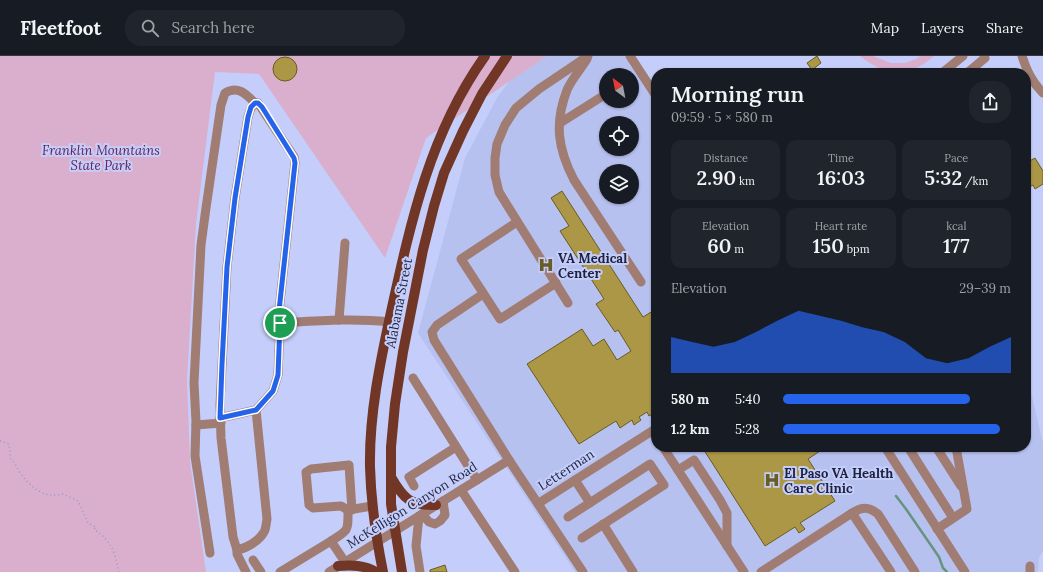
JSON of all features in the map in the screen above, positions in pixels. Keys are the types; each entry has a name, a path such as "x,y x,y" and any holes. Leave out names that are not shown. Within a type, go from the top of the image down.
{"main road":[{"name":"Alabama Street","path":"383,572 372,506 370,466 373,412 379,372 412,220 432,158 440,136 456,103 485,56"},
{"name":"Alabama Street","path":"402,572 391,504 391,448 395,404 403,352 423,250 444,173 482,94 507,56"},
{"path":"390,476 398,489 411,501 419,505 439,503"},
{"path":"342,564 367,567 376,572"}],"street":[{"path":"589,56 567,90 559,130 560,148 571,174 641,282"},
{"path":"568,303 499,192 495,175 495,158 497,144 504,124 516,108 539,89 589,56"},
{"path":"630,56 651,88"},
{"path":"948,68 963,56"},
{"path":"1022,56 1027,68"},
{"path":"972,68 984,57"},
{"path":"1031,78 1043,93"},
{"path":"196,425 220,421 256,410 273,391 278,375 279,311 295,163 294,158 262,107 258,103 255,103 243,91 236,90 230,90 225,93 221,105 206,208 202,245 194,383 196,425 195,456 210,553"},
{"path":"560,123 599,98"},
{"path":"246,572 237,554 233,537 220,421 227,267 235,198 248,117 251,107 255,103"},
{"path":"517,222 461,259 483,294 500,319 556,283"},
{"path":"339,320 345,243"},
{"name":"Letterman","path":"483,294 437,325 432,332 434,340 539,503 651,435"},
{"path":"280,323 339,320 374,320 389,322"},
{"path":"413,378 477,480"},
{"path":"237,550 244,548 260,538 265,531 267,519 256,410"},
{"path":"414,486 409,477 456,447"},
{"path":"666,452 744,572"},
{"path":"888,452 965,572"},
{"path":"911,452 953,518"},
{"path":"939,452 964,491"},
{"path":"937,529 967,509 957,452"},
{"name":"McKelligon Canyon Road","path":"329,572 510,460"},
{"path":"678,470 694,460 720,500 727,513 727,546"},
{"path":"568,517 650,464 664,485 582,538"},
{"path":"280,572 345,532 348,527 350,510 349,465 311,469 306,472 309,505 313,508 340,506 350,510 372,506"},
{"path":"575,480 590,503"},
{"path":"461,490 515,572"},
{"path":"421,515 429,522 435,524 440,521 445,515 439,503"},
{"path":"539,503 583,572"},
{"path":"762,572 773,569 860,508 867,508 872,509 878,514 915,572"},
{"path":"852,513 891,572"},
{"path":"420,572 416,546 421,515"},
{"path":"603,524 634,572"},
{"path":"331,541 342,564"},
{"path":"253,560 261,572"}],"path":[{"path":"0,440 9,444 11,460 16,464 21,475 37,490 45,494 55,496 63,494 78,501 88,523 96,527 94,528 105,537 111,545 119,572"},
{"path":"402,507 404,514"}],"shaded area":[{"name":"VA Medical Center","path":"529,56 625,56 633,68 599,68 599,108 639,108 639,78 651,97 651,452 1031,452 1031,392 1043,443 1043,551 1039,558 1038,572 575,572 418,333 465,158 498,96"}],"green space":[{"name":"Franklin Mountains State Park","path":"0,56 547,56 426,138 385,258 259,74 215,72 196,224 187,380 190,462 206,572 0,572"},
{"path":"860,56 873,56 891,63 905,63 920,56 934,56 916,68 878,68"}],"building":[{"path":"817,56 821,63 815,68 811,68 807,63"},
{"path":"285,57 293,61 297,69 293,77 285,81 277,77 273,69 277,61"},
{"path":"1035,158 1043,171 1043,184 1035,189 1033,185 1031,186 1031,160"},
{"path":"562,191 643,317 651,312 651,415 649,416 647,412 639,417 641,420 634,425 632,420 620,428 616,421 579,444 527,364 582,329 593,346 604,339 617,360 631,351 618,330 615,332 596,304 604,299 560,231 569,226 551,198"},
{"name":"El Paso VA Health Care Clinic","path":"705,452 818,452 808,459 835,501 800,523 805,529 799,533 795,527 765,546"},
{"path":"445,565 447,572 430,572 430,570"}],"waterway":[{"path":"896,496 939,557 943,568 947,572"}],"place":[{"name":"VA Medical Center","path":"546,265"},
{"name":"El Paso VA Health Care Clinic","path":"772,480"}],"route":[{"path":"255,103 258,103 262,107 294,158 295,163 279,311 280,323 278,375 273,391 256,410 220,418 227,267 235,198 248,117 251,107 255,103"}]}
